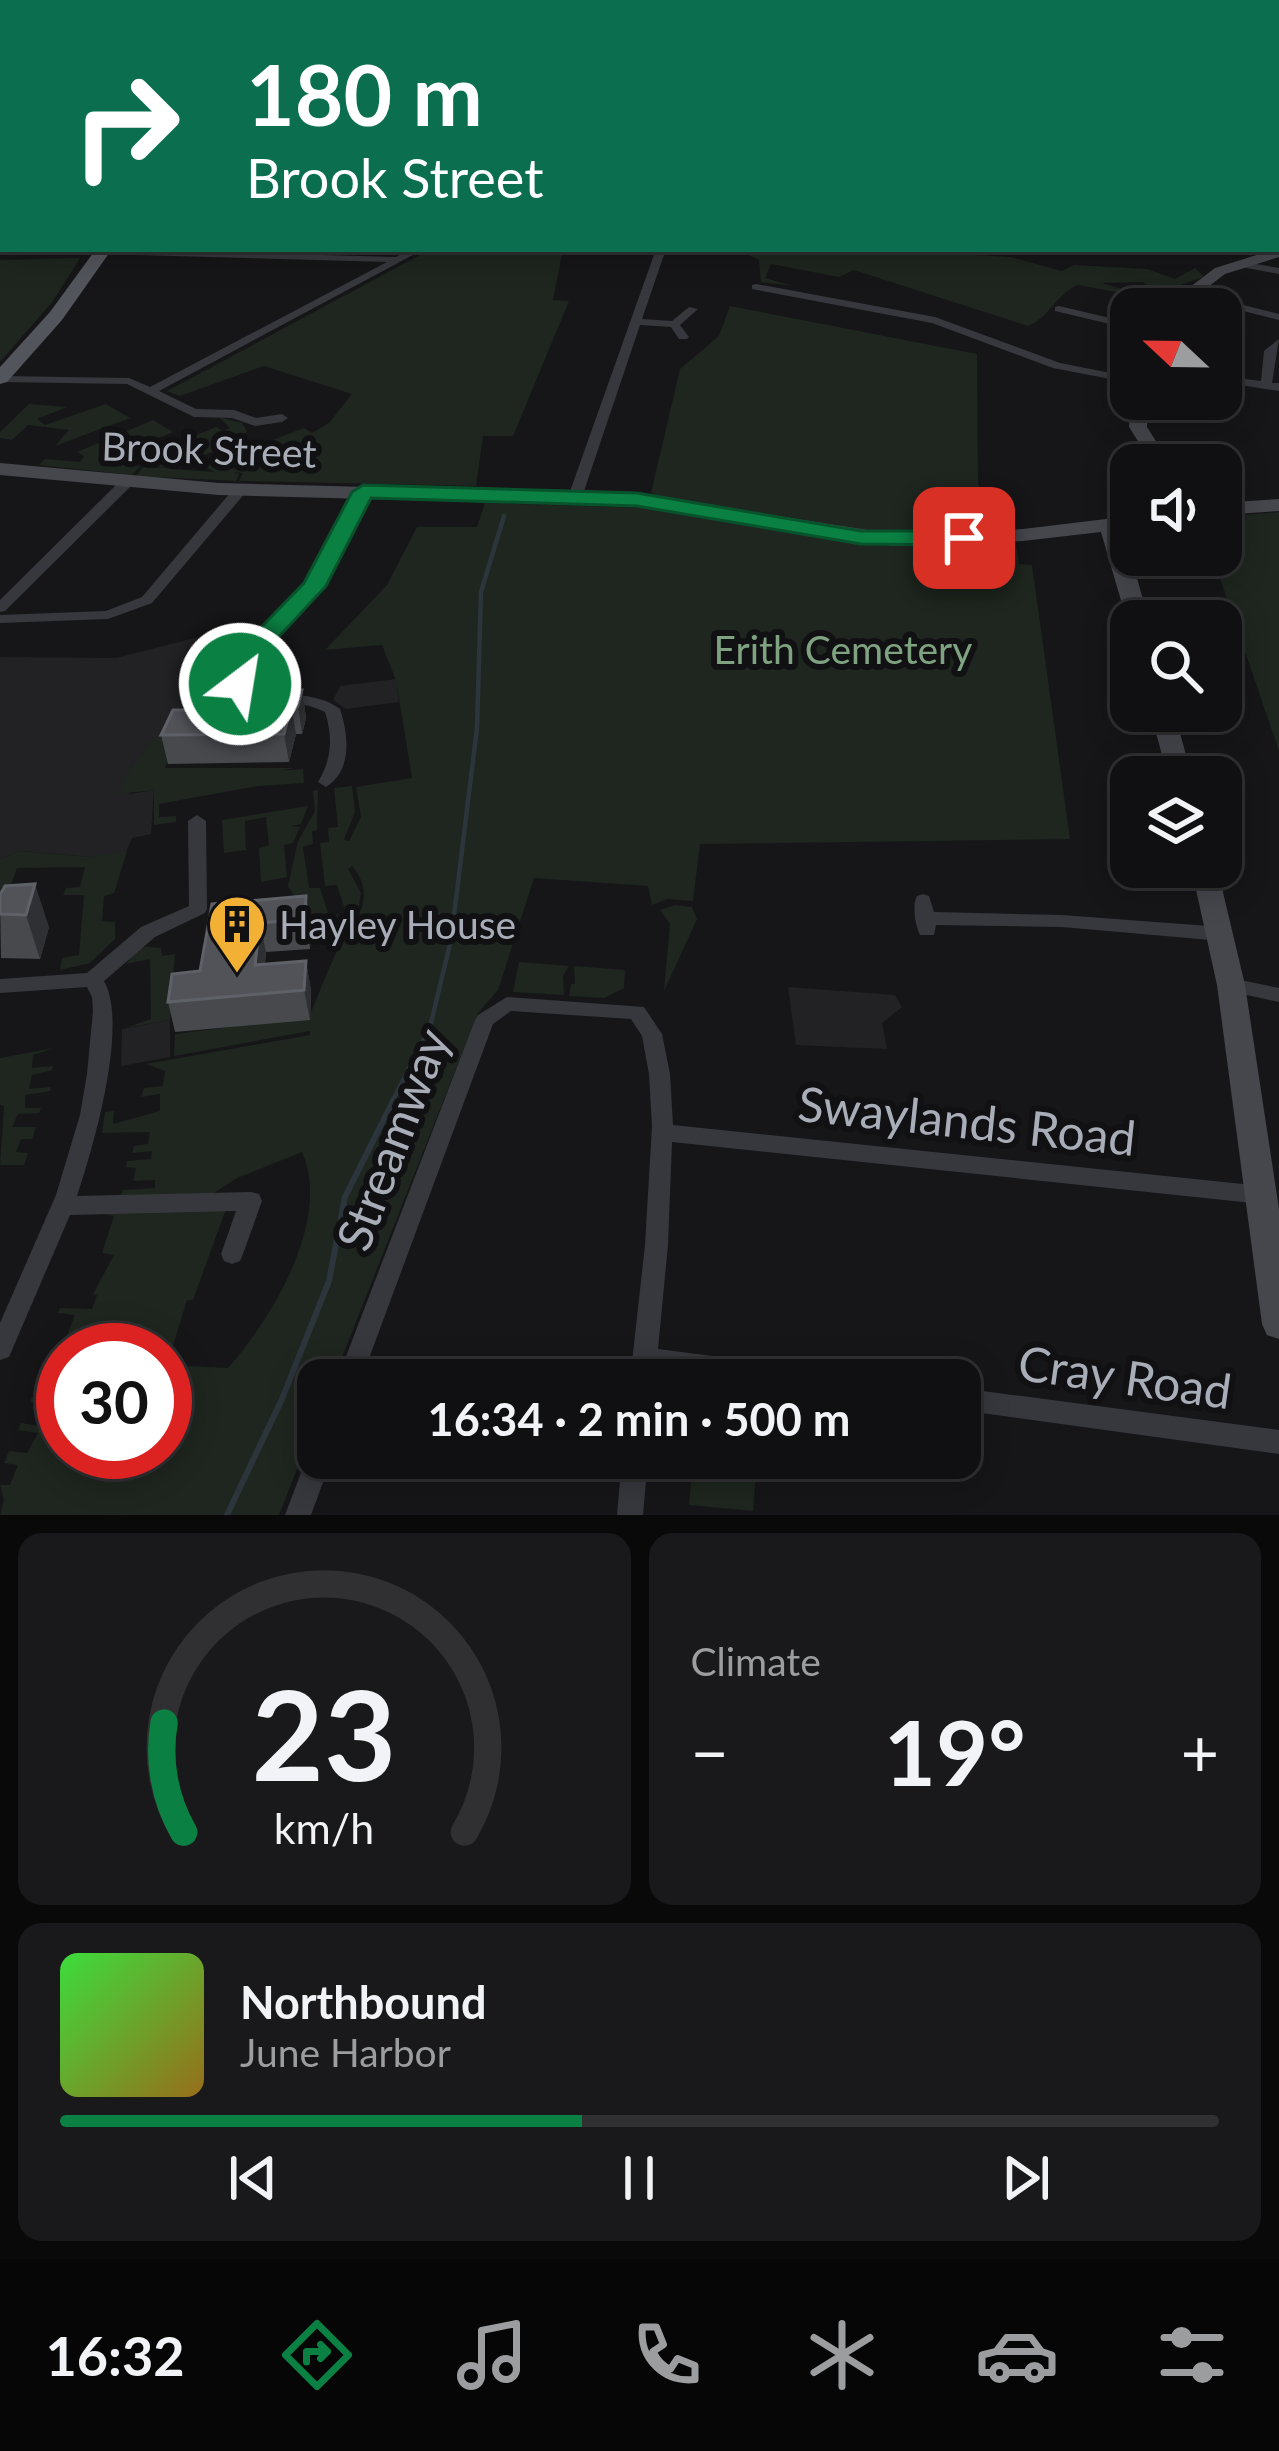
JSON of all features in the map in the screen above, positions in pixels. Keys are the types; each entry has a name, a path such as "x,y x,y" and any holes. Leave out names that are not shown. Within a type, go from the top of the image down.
{"main road":[{"path":"0,379 56,316 102,252"}],"street":[{"path":"169,252 399,259"},
{"path":"153,390 412,252"},
{"path":"574,497 660,252"},
{"path":"1195,288 1240,264 1279,252"},
{"path":"1259,259 1278,271"},
{"path":"1240,264 1278,271"},
{"path":"756,287 935,320 1057,366 1110,376"},
{"path":"1242,308 1279,317"},
{"path":"638,322 674,324 693,309"},
{"path":"1059,309 1110,321"},
{"path":"674,324 682,337"},
{"path":"1242,382 1272,386 1270,352 1279,342"},
{"path":"0,379 122,380 153,390 194,413 234,414 255,422 282,418"},
{"name":"Brook Street","path":"0,469 125,484 668,502 894,540 1110,526"},
{"path":"0,608 125,484"},
{"path":"0,619 109,615 147,600 241,489"},
{"path":"326,782 340,748 332,709 317,701 267,699 245,689 240,671 248,656 314,586 363,492"},
{"path":"1242,507 1279,506"},
{"path":"1107,526 1116,539 1132,600"},
{"path":"0,986 92,980 148,932 208,908 197,821"},
{"path":"1210,888 1267,1189 1279,1324"},
{"path":"925,916 1222,934"},
{"path":"0,1349 64,1206 87,1131 100,1063 102,994 92,980"},
{"path":"1231,985 1279,995"},
{"name":"Streamway","path":"357,1359 485,1020 507,1004 637,1012 654,1032 662,1132"},
{"path":"644,1359 662,1132"},
{"name":"Swaylands Road","path":"662,1132 1267,1189"},
{"path":"64,1206 250,1201 232,1254"},
{"name":"Cray Road","path":"981,1402 1279,1442"},
{"path":"298,1515 311,1479"},
{"path":"630,1515 633,1479"}],"shaded area":[{"path":"234,628 250,638 132,766 129,794 154,790 151,834 132,838 126,852 91,857 20,851 0,859 0,657 116,658"},
{"path":"396,679 399,702 346,709 333,700 340,686"},
{"path":"788,987 895,995 902,1007 882,1023 887,1049 796,1045"},
{"path":"170,1020 170,1057 121,1066 122,1029"}],"green space":[{"path":"425,252 562,252 553,300 569,301 513,436 483,436 476,486 239,481 243,473 233,472 239,474 236,481 136,476 143,467 169,468 144,465 138,459 216,427 230,428 219,417 242,423 247,431 240,439 235,437 239,441 170,469 214,472 205,466 304,428 312,433 329,423 352,394 264,366 180,396 167,391"},
{"path":"742,252 922,252 1010,257 1062,271 1074,265 1147,269 1175,279 1195,268 1204,277 1174,288 1150,288 1143,282 1102,283 1118,288 1110,291 1078,285 1028,326 854,270 839,277 771,264 765,278 793,286 761,282 759,260"},
{"path":"80,258 53,301 0,362 0,260"},
{"name":"Erith Cemetery","path":"730,306 977,354 978,482 990,528 1017,549 1019,564 1032,565 1070,839 700,844 693,901 667,899 652,905 648,886 534,878 498,990 478,1013 341,1359 297,1359 297,1469 279,1515 0,1515 4,1500 0,1485 10,1485 18,1465 4,1463 9,1451 27,1453 36,1437 36,1479 192,1479 192,1366 228,1368 262,1323 293,1267 309,1207 302,1152 237,1178 211,1195 119,1198 123,1190 155,1188 155,1180 133,1181 136,1168 126,1167 127,1161 151,1159 152,1151 132,1153 134,1146 148,1144 150,1132 102,1133 105,1112 114,1111 113,1124 160,1111 160,1094 141,1097 144,1088 163,1086 165,1071 146,1064 310,1035 310,1031 174,1056 175,1034 309,1017 360,911 364,890 352,866 348,869 361,893 358,911 330,921 307,917 288,886 298,841 315,811 313,791 318,790 317,830 312,831 313,844 303,847 309,888 320,888 329,916 346,913 337,885 325,886 320,843 329,842 328,828 338,827 334,788 352,786 355,812 344,840 349,841 361,817 356,787 412,778 396,680 382,645 325,650 387,585 417,527 477,527 485,503 684,509 651,493 680,369 719,336"},
{"path":"29,404 67,407 37,419 45,425 106,404 130,418 55,446 69,430 28,425 12,440 0,438 0,432"},
{"path":"153,420 173,432 101,462 140,466 132,475 39,465 45,459 80,462 84,456 77,452"},
{"path":"1279,512 1279,751 1242,643 1242,600 1227,600 1219,576 1242,576 1242,515"},
{"path":"159,733 179,738 165,768 294,768 278,771 303,769 304,783 258,786 159,804 159,817 176,816 176,822 154,825 154,790 119,794 132,766"},
{"path":"308,806 301,824 290,826 300,827 293,843 284,845 287,877 261,882 259,848 269,845 266,817 245,821 246,850 224,853 222,820"},
{"path":"20,851 90,857 127,851 114,893 104,896 102,921 115,922 115,939 90,963 60,970 62,958 79,955 84,895 63,895 66,888 80,887 85,867 17,868 0,916 0,859"},
{"path":"692,907 697,919 664,991 670,924 660,910"},
{"path":"137,946 161,948 162,956 175,954 170,1020 125,1028 151,1019 150,959 126,964 129,960 124,958"},
{"path":"519,962 569,966 563,976 564,995 513,992"},
{"path":"574,966 625,970 624,988 604,998 569,996 575,984"},
{"path":"54,1048 33,1055 32,1068 53,1066 32,1075 29,1089 51,1087 50,1091 25,1095 25,1108 41,1108 39,1113 18,1114 12,1127 36,1127 32,1139 21,1139 16,1152 28,1153 24,1165 0,1165 4,1106 0,1105 0,1058"},
{"path":"226,1209 193,1300 187,1300 180,1323 72,1323 75,1315 58,1313 60,1308 92,1309 97,1295 93,1294 114,1255 102,1253 114,1216 98,1213"},
{"path":"21,1423 36,1426 36,1433 18,1430"},
{"path":"691,1479 755,1479 753,1511 689,1505"}],"building":[{"path":"302,690 298,706 291,706 284,734 161,735 173,710 202,710 207,694"},
{"path":"35,884 26,915 0,914 5,886"},
{"path":"306,896 305,919 260,923 255,965 306,961 304,990 168,1002 172,974 200,971 212,904"}],"waterway":[{"path":"392,1102 430,1027 451,940 477,728 481,592 504,516"},
{"path":"227,1515 282,1399 329,1281 345,1197 394,1099"}],"place":[{"name":"Hayley House","path":"237,975"}],"route":[{"path":"240,684 248,656 294,612 323,572 363,492 637,500 861,538 964,538"}]}
